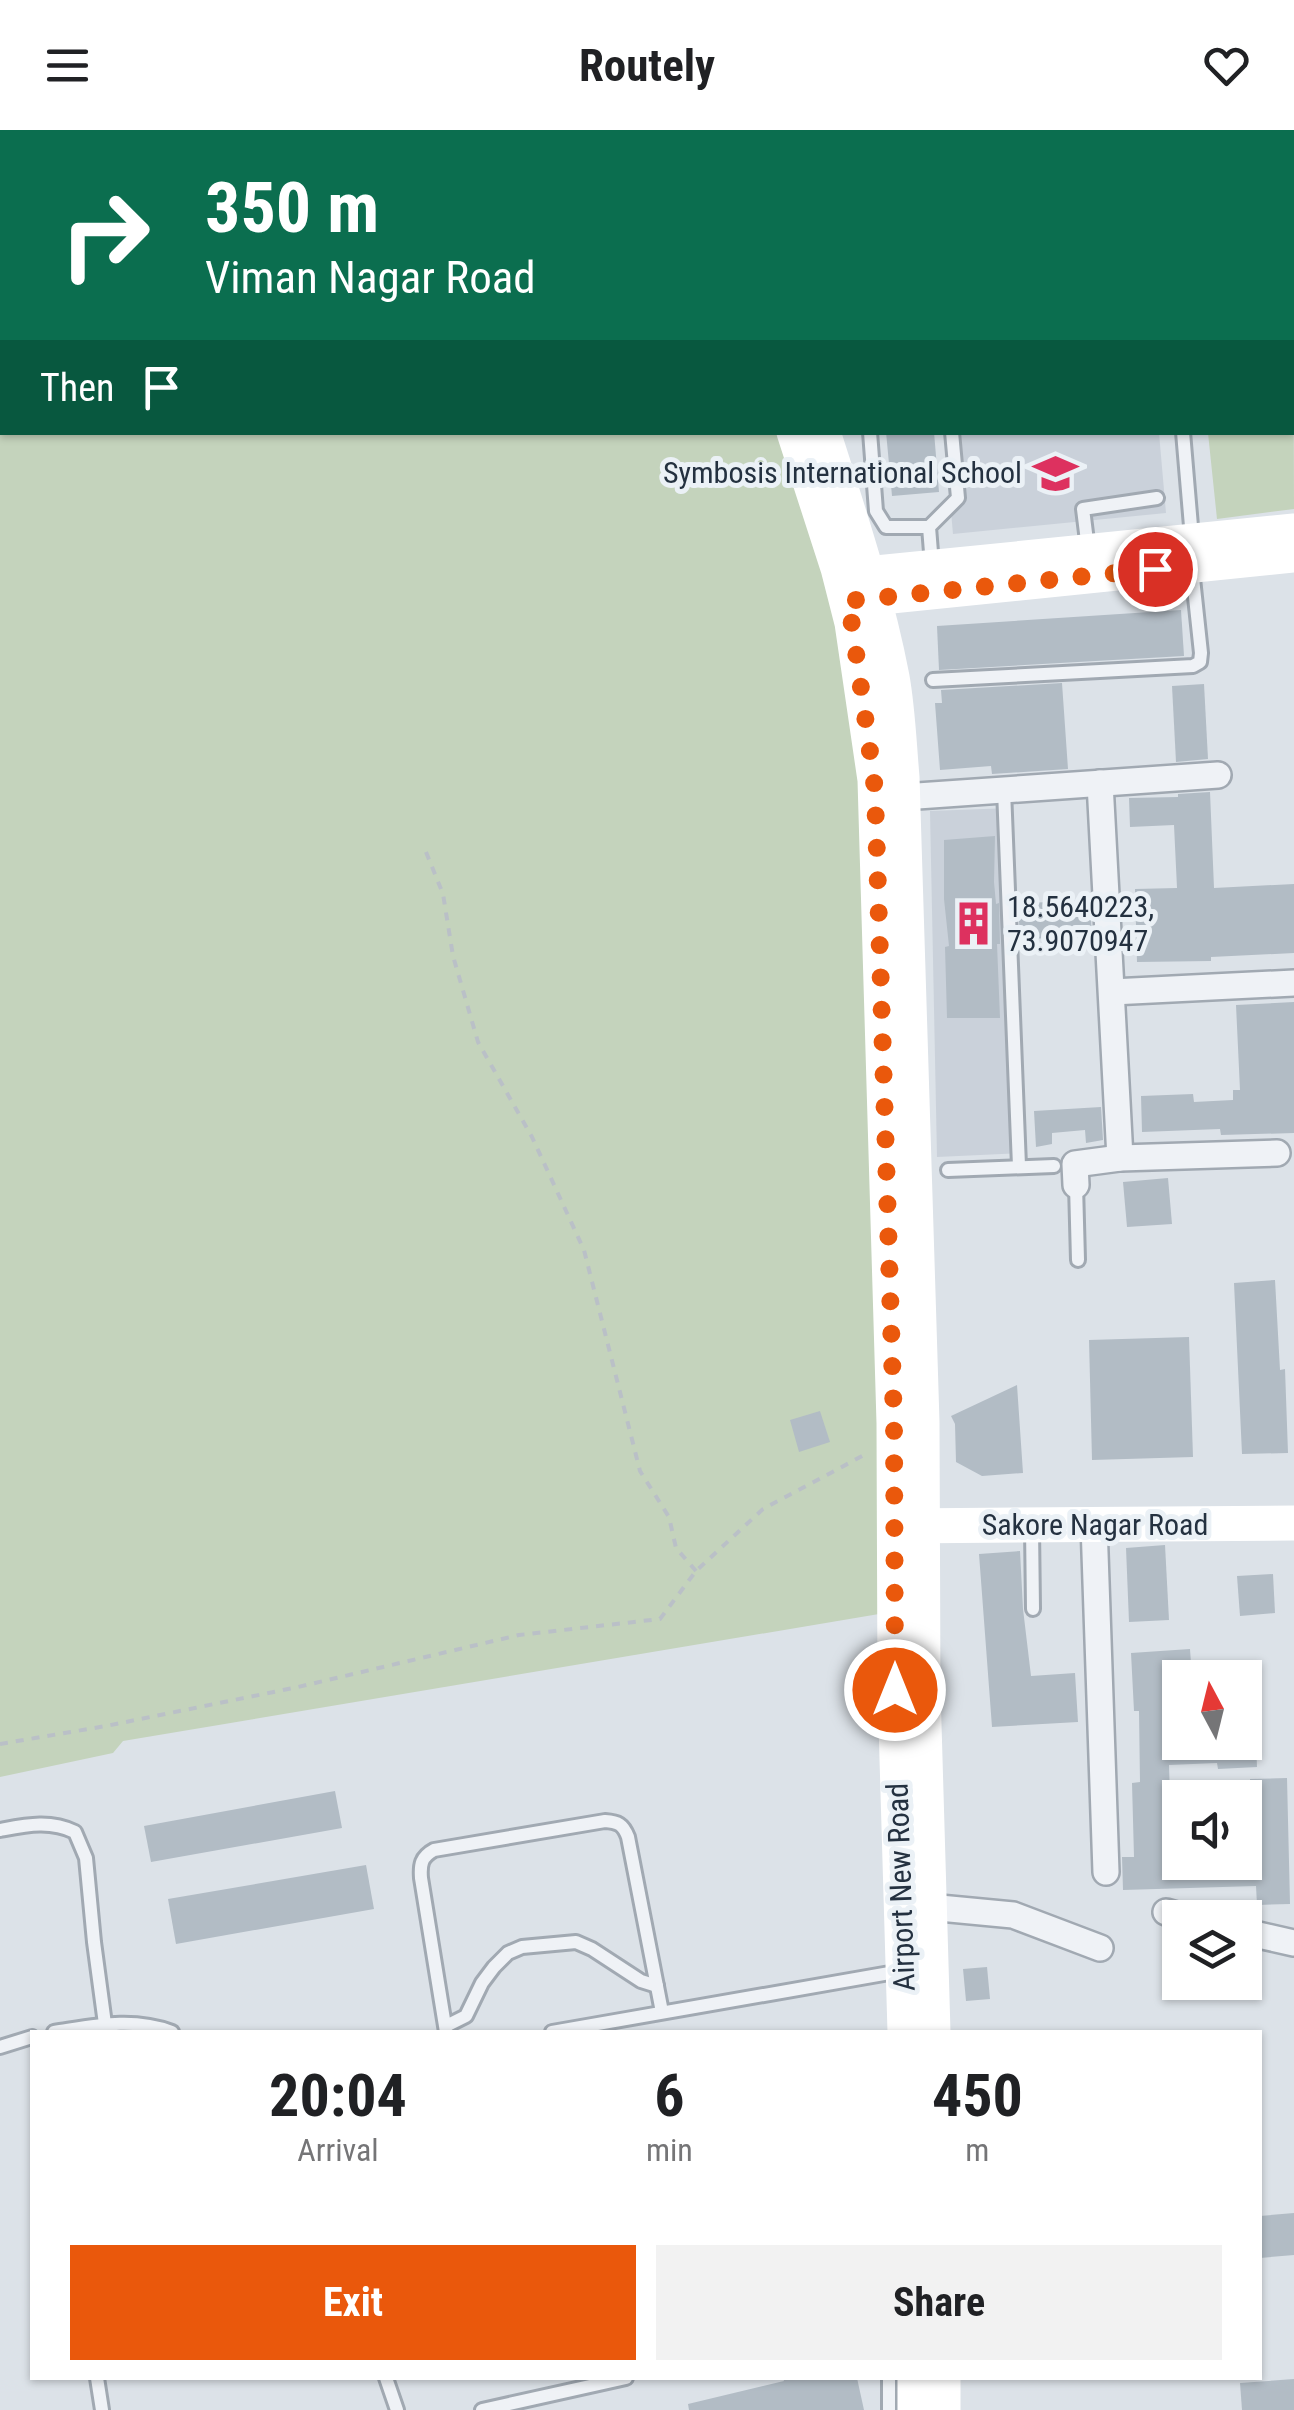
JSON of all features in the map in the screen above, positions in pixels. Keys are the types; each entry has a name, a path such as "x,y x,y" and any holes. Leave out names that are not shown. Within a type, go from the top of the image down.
{"main road":[{"name":"Airport New Road","path":"795,435 893,683 903,797 922,1403 895,1690 905,2030"},
{"name":"Airport New Road","path":"824,435 857,587 852,624 874,780 894,1439 909,1526 923,1690 933,2030"},
{"path":"857,587 1192,553 1294,530"},
{"path":"857,587 933,567 1088,551 1294,555"},
{"name":"Sakore Nagar Road","path":"909,1526 1294,1523"},
{"path":"915,2380 915,2410"},
{"path":"943,2380 943,2410"}],"street":[{"path":"903,797 1218,775"},
{"path":"1100,783 1120,1158"},
{"path":"1112,992 1294,983"},
{"path":"1076,1185 1075,1164 1120,1158 1277,1154"},
{"path":"1094,1524 1106,1872"},
{"path":"929,1906 1013,1914 1100,1948"},
{"path":"1262,1936 1294,1944"}],"lane":[{"path":"870,435 876,511 886,527 928,528 958,498 952,435"},
{"path":"932,680 1192,666 1200,662 1183,435"},
{"path":"1088,551 1083,509 1157,498"},
{"path":"928,528 933,567"},
{"path":"1004,790 1019,1166"},
{"path":"948,1170 1054,1166"},
{"path":"1076,1185 1078,1260"},
{"path":"1032,1525 1033,1609"},
{"path":"657,1986 576,1942 522,1947 494,1966 466,2016 446,2029 421,1878 420,1865 425,1854 617,1822 628,1836 657,1986 662,2012"},
{"path":"0,1830 45,1823 75,1832 86,1858 105,2024"},
{"path":"563,2030 903,1971"},
{"path":"67,2030 131,2022 164,2030"},
{"path":"0,2047 30,2039"},
{"path":"98,2380 102,2410"},
{"path":"387,2380 397,2410"},
{"path":"482,2410 603,2380"},
{"path":"888,2380 890,2410"}],"path":[{"path":"426,852 444,894 453,956 478,1042 532,1137 584,1250 640,1472 669,1517 676,1548 696,1571"},
{"path":"0,1744 298,1687 519,1635 660,1618 696,1571 763,1509 894,1439"}],"shaded area":[{"name":"Symbosis International School","path":"944,435 1159,435 1166,513 953,534"},
{"path":"1011,808 1021,1153 937,1157 930,811"}],"green space":[{"path":"0,435 783,435 846,629 862,745 880,1431 879,1614 123,1741 113,1753 0,1777"},
{"path":"1208,435 1294,435 1294,509 1217,519"}],"building":[{"path":"886,435 934,435 939,492 892,496"},
{"path":"1181,610 1184,656 939,670 937,626"},
{"path":"1062,683 1068,769 992,774 991,766 940,770 935,703 942,703 941,690"},
{"path":"1204,684 1208,759 1176,762 1172,686"},
{"path":"1210,792 1214,888 1294,884 1294,953 1211,957 1211,961 1137,962 1135,889 1177,888 1174,825 1130,827 1129,798"},
{"name":"18.5640223, 73.9070947","path":"995,836 1000,1018 947,1018 945,947 949,946 944,840"},
{"path":"1090,901 1092,937 1020,939 1018,903"},
{"path":"1294,1002 1294,1133 1221,1135 1220,1129 1142,1132 1141,1096 1193,1094 1194,1102 1233,1100 1233,1090 1240,1090 1236,1005"},
{"path":"1101,1107 1103,1140 1086,1143 1085,1130 1052,1133 1052,1144 1036,1147 1034,1111"},
{"path":"1168,1178 1172,1224 1127,1227 1123,1182"},
{"path":"1275,1280 1280,1370 1285,1369 1288,1453 1242,1454 1234,1283"},
{"path":"1189,1337 1193,1457 1092,1460 1089,1340"},
{"path":"1017,1385 1023,1473 982,1476 956,1462 955,1424 951,1416"},
{"path":"820,1411 830,1442 799,1452 790,1420"},
{"path":"1165,1545 1169,1620 1129,1622 1126,1548"},
{"path":"1020,1551 1031,1676 1075,1673 1078,1722 992,1727 979,1554"},
{"path":"1273,1574 1275,1613 1240,1616 1237,1576"},
{"path":"1190,1649 1191,1660 1162,1660 1162,1760 1257,1760 1257,1767 1218,1769 1217,1763 1169,1765 1169,1780 1162,1780 1162,1880 1262,1880 1262,1780 1250,1779 1287,1778 1290,1904 1262,1905 1262,1900 1257,1900 1256,1886 1123,1890 1122,1857 1134,1857 1132,1783 1140,1782 1139,1711 1134,1711 1131,1653"},
{"path":"335,1791 342,1828 151,1862 144,1826"},
{"path":"366,1865 374,1909 176,1944 168,1899"},
{"path":"987,1967 990,1999 966,2001 963,1969"},
{"path":"1294,2213 1294,2255 1262,2258 1262,2216"},
{"path":"1294,2379 1294,2410 1242,2410 1240,2383"},
{"path":"857,2380 864,2410 689,2410 688,2404 784,2381"}],"place":[{"name":"Symbosis International School","path":"1055,473"},
{"name":"18.5640223, 73.9070947","path":"974,924"}],"route":[{"path":"895,1690 894,1423 876,822 874,780 846,601 1155,569"}]}
